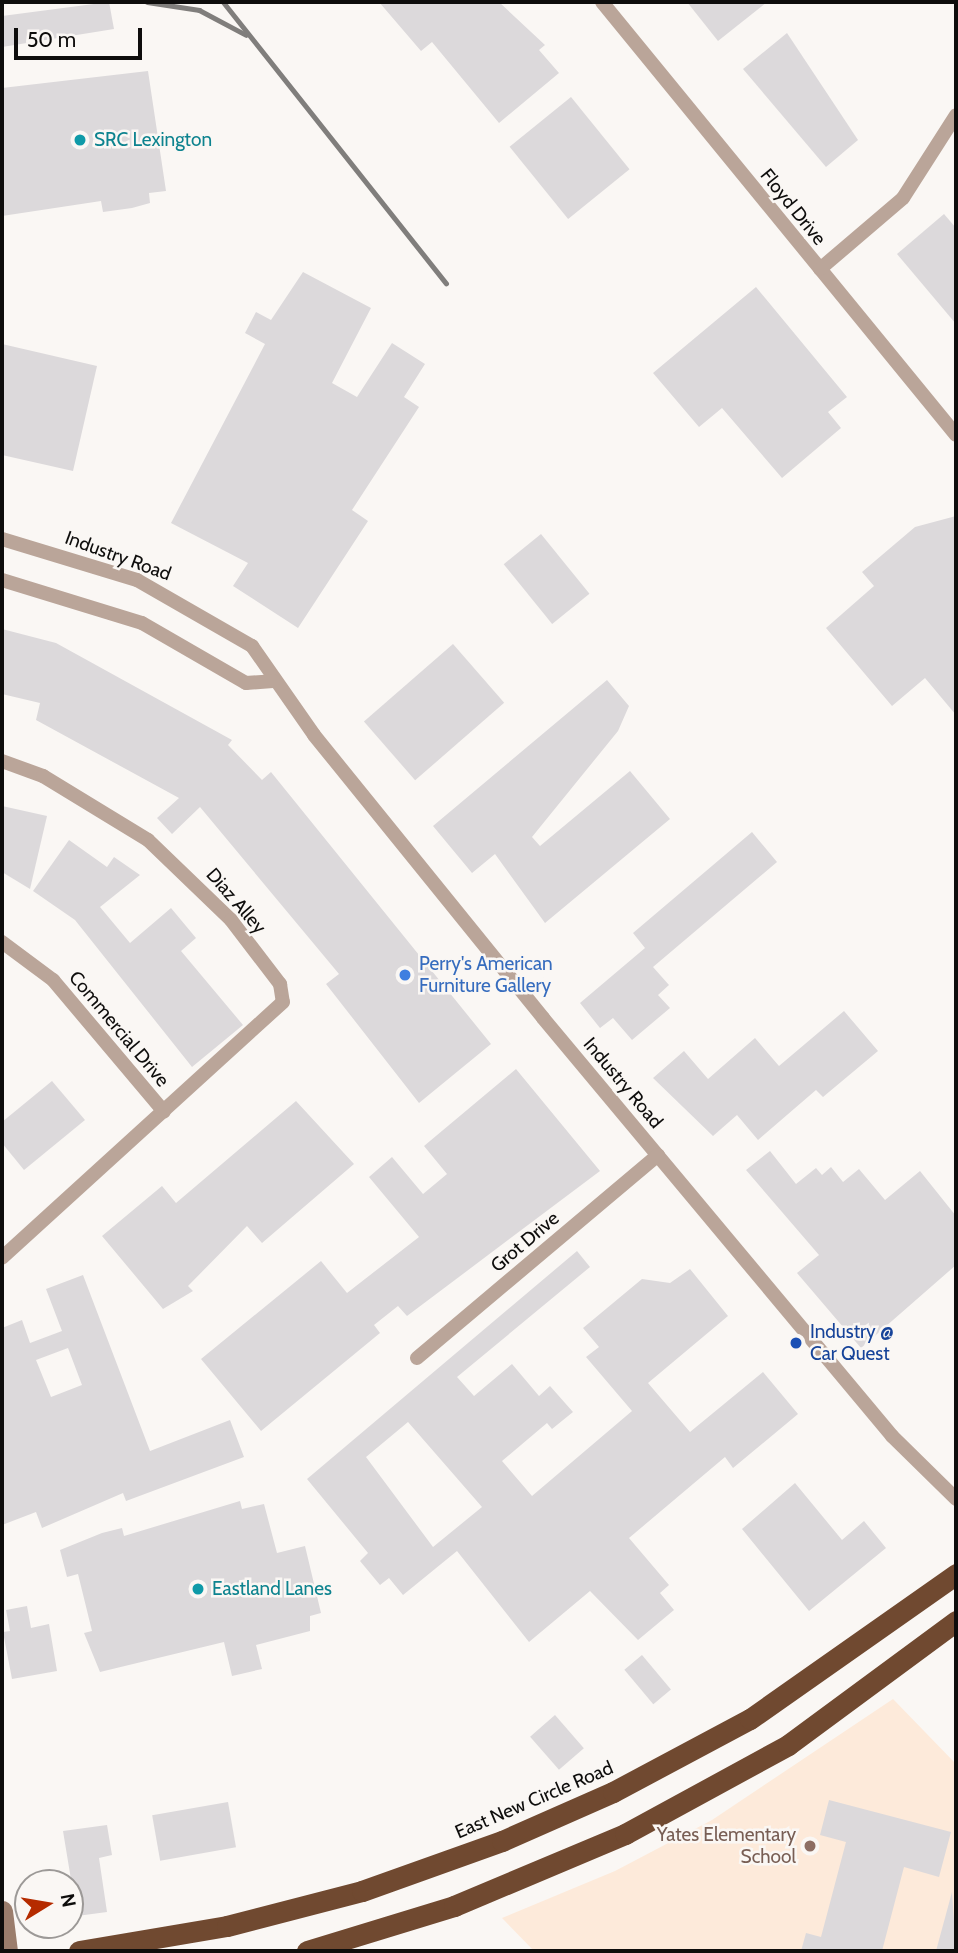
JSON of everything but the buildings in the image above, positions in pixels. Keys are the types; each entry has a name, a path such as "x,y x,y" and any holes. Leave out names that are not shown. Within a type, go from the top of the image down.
{"highway":[{"name":"East New Circle Road","path":"79,1951 254,1919 362,1891 502,1841 613,1792 750,1719 956,1574"},
{"path":"307,1951 454,1906 625,1834 788,1745 956,1621"}],"street":[{"name":"Floyd Drive","path":"602,2 956,435"},
{"path":"820,269 903,198 956,115"},
{"name":"Industry Road","path":"2,539 137,580 189,605 252,646 272,681 658,1155 892,1436 956,1499"},
{"path":"2,580 142,623 246,683 272,681"},
{"name":"Diaz Alley","path":"2,761 43,776 148,840 231,920 283,991 274,1012 164,1112"},
{"name":"Commercial Drive","path":"2,942 53,980 164,1112 2,1258"},
{"name":"Grot Drive","path":"416,1358 658,1155"},
{"path":"2,1911 7,1951"}],"shaded area":[{"name":"Yates Elementary School","path":"893,1699 956,1764 956,1951 534,1951 502,1918 615,1871 712,1820"}],"railway":[{"path":"147,2 199,10 246,35"},
{"path":"223,2 446,283"}],"place":[{"name":"SRC Lexington","path":"80,140"},
{"name":"Perry's American Furniture Gallery","path":"405,975"},
{"name":"Industry @ Car Quest","path":"796,1343"},
{"name":"Eastland Lanes","path":"198,1589"},
{"name":"Yates Elementary School","path":"810,1846"}]}
